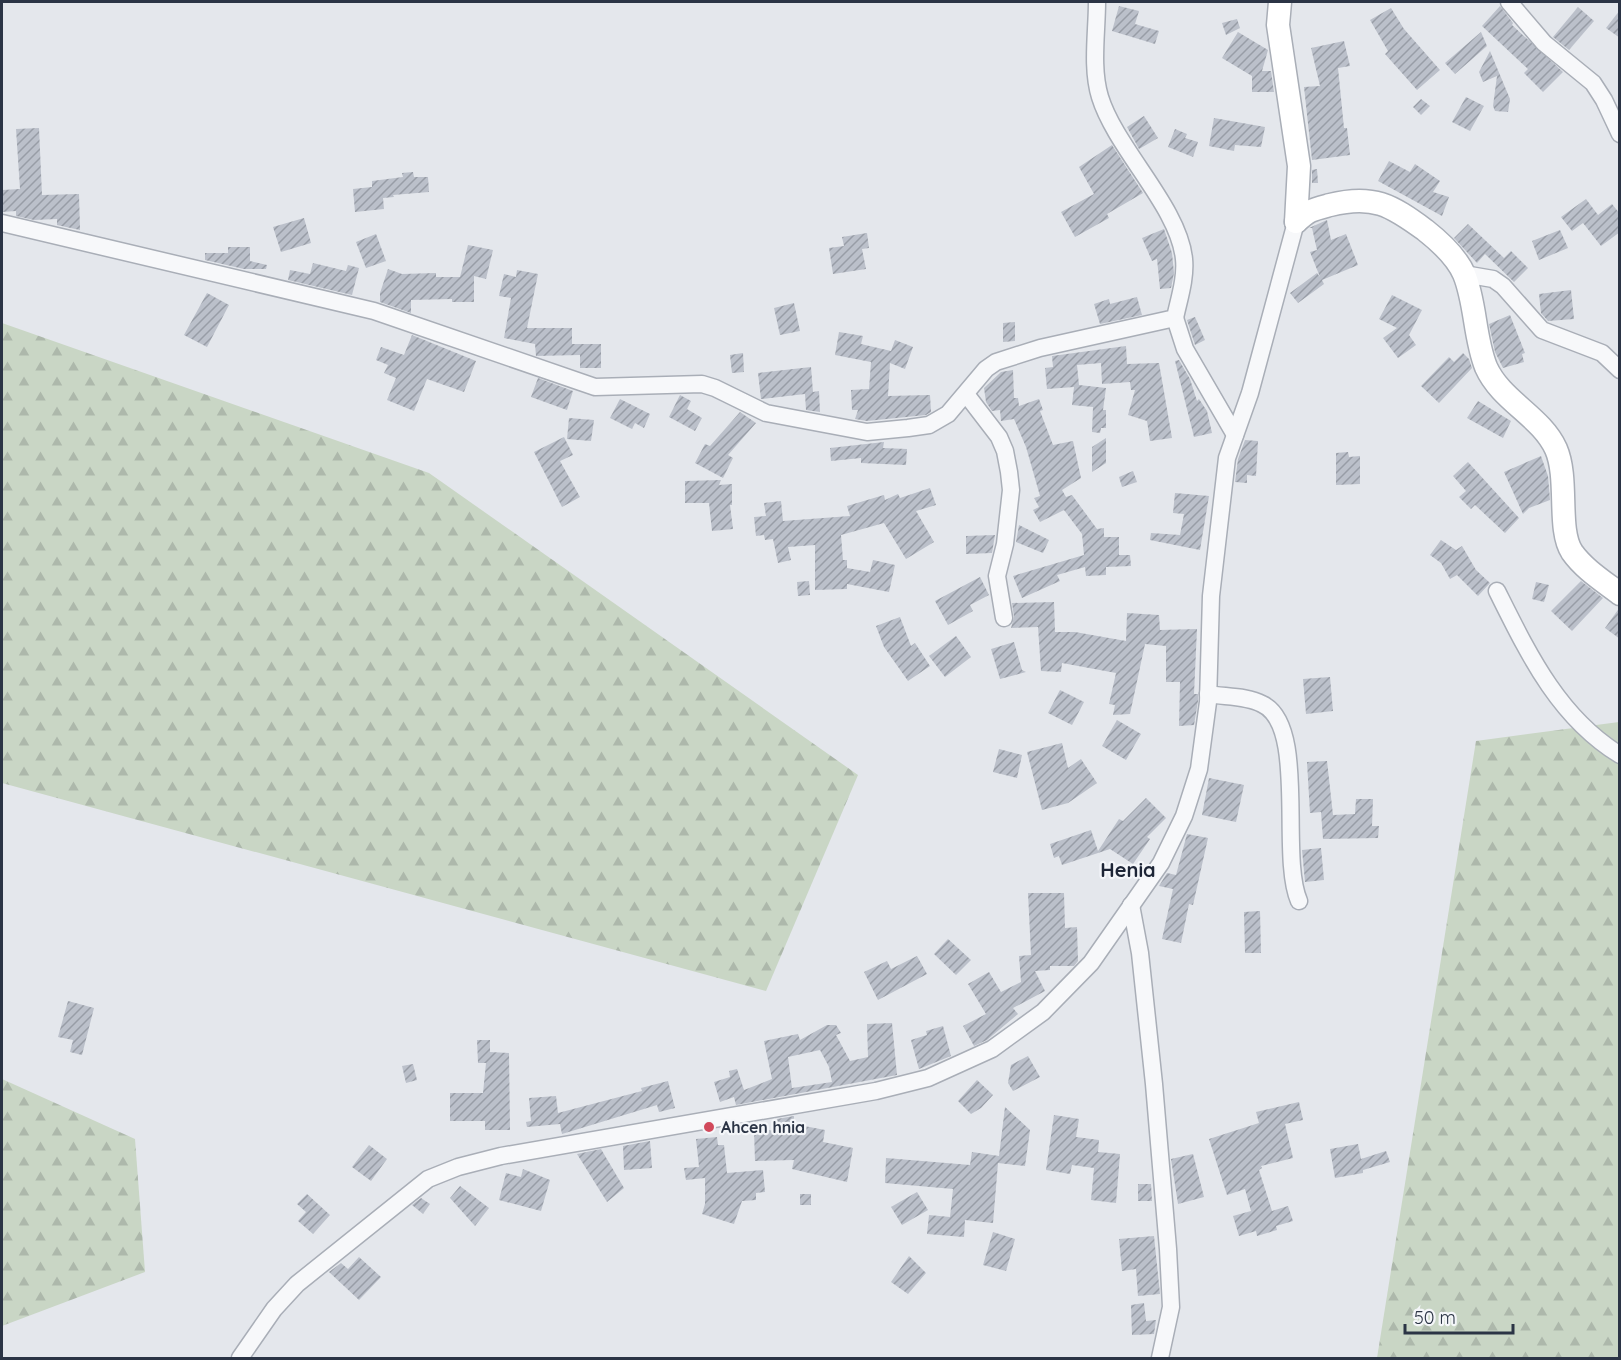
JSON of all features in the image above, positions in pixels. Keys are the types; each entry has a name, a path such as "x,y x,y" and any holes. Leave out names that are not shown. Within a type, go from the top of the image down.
{"street":[{"path":"1097,2 1096,79 1099,96 1107,116 1164,209 1184,258 1175,318 1185,350 1235,435"},
{"path":"240,1359 274,1308 297,1284 428,1179 458,1167 501,1156 876,1091 928,1078 992,1049 1043,1012 1090,963 1161,863 1184,816 1198,769 1208,694 1210,596 1227,458 1262,351 1296,222 1299,166 1278,25 1280,2"},
{"path":"1509,2 1544,43 1593,83 1620,134"},
{"path":"1296,222 1306,210 1353,199 1384,204 1433,236 1464,274 1480,349 1496,384 1543,429 1556,449 1564,479 1566,532 1570,550 1594,574 1620,594"},
{"path":"2,223 375,311 572,381 595,387 702,384 766,413 867,432 929,425 948,414 986,369 1014,354 1175,318"},
{"path":"1464,274 1493,279 1503,286 1542,330 1602,353 1620,370"},
{"path":"966,394 999,436 1009,472 1011,490 1005,544 997,576 1004,618"},
{"path":"1497,591 1540,675 1574,718 1620,754"},
{"path":"1208,694 1262,703 1273,711 1281,724 1287,745 1289,766 1290,866 1293,886 1299,901"},
{"path":"1131,905 1140,953 1153,1072 1168,1249 1171,1307 1160,1359"}],"green space":[{"path":"2,323 429,473 858,775 766,991 2,783"},
{"path":"1619,722 1619,1358 1377,1358 1476,741"},
{"path":"2,1079 135,1139 145,1272 2,1326"}],"building":[{"path":"1119,6 1139,11 1135,24 1159,31 1155,44 1112,31"},
{"path":"1500,6 1513,23 1512,25 1563,72 1543,92 1524,73 1528,69 1482,26"},
{"path":"1578,7 1594,21 1569,50 1553,37"},
{"path":"1391,8 1404,29 1440,70 1417,90 1385,54 1388,51 1370,20"},
{"path":"1620,10 1620,38 1606,28"},
{"path":"1237,19 1240,28 1226,35 1222,23"},
{"path":"1238,32 1268,50 1262,71 1271,71 1274,92 1252,92 1252,76 1222,58"},
{"path":"1481,32 1487,46 1455,74 1445,63"},
{"path":"1344,41 1350,66 1338,68 1344,128 1347,128 1350,155 1312,160 1304,87 1320,86 1311,48"},
{"path":"1490,51 1510,99 1508,112 1495,111 1493,106 1497,76 1483,82 1479,72"},
{"path":"1466,97 1484,106 1470,131 1452,122"},
{"path":"1421,99 1430,106 1421,115 1413,107"},
{"path":"1144,116 1158,138 1139,149 1127,127"},
{"path":"1214,118 1265,127 1261,147 1235,145 1234,151 1209,146"},
{"path":"39,128 42,195 79,194 80,230 57,225 57,219 34,220 16,216 16,211 2,212 2,190 20,189 16,129"},
{"path":"1175,129 1187,134 1185,138 1198,142 1193,157 1168,147"},
{"path":"1112,145 1143,193 1107,214 1109,218 1075,237 1061,212 1094,194 1079,167"},
{"path":"1389,161 1410,172 1415,164 1440,181 1433,192 1449,197 1442,216 1378,181"},
{"path":"1317,169 1318,183 1312,183 1312,170"},
{"path":"413,172 414,177 428,177 429,192 393,195 394,197 383,198 384,209 355,212 353,189 372,187 372,181 403,177 402,173"},
{"path":"1586,199 1598,215 1612,204 1620,214 1620,232 1601,246 1583,223 1572,231 1561,217"},
{"path":"304,218 311,243 281,252 273,227"},
{"path":"1327,220 1331,240 1346,234 1358,265 1322,280 1324,284 1298,303 1290,293 1317,273 1320,277 1310,252 1317,250 1312,228 1309,228"},
{"path":"1468,224 1504,258 1511,251 1528,268 1514,282 1485,254 1477,263 1454,238"},
{"path":"1164,229 1172,253 1174,273 1171,288 1160,289 1157,259 1152,261 1142,238"},
{"path":"1560,230 1568,248 1539,260 1532,241"},
{"path":"867,233 869,248 862,249 866,269 833,274 829,248 844,246 842,237"},
{"path":"376,234 386,261 366,268 356,242"},
{"path":"468,245 493,250 486,279 474,276 474,302 452,302 452,299 411,300 411,313 380,302 380,293 388,269 402,274 436,273 436,277 460,277"},
{"path":"228,247 250,247 250,261 267,265 266,269 244,269 205,260 205,253 228,253"},
{"path":"313,263 346,271 348,265 359,268 352,295 288,280 290,270 310,274"},
{"path":"517,270 538,274 527,328 572,328 572,344 601,344 601,368 580,368 580,355 536,356 535,344 504,338 511,298 499,296 504,274 516,277"},
{"path":"1571,290 1574,319 1548,321 1541,313 1539,294"},
{"path":"207,293 229,305 207,347 184,335"},
{"path":"1392,295 1422,310 1409,335 1416,345 1398,358 1383,338 1397,328 1379,319"},
{"path":"1137,297 1142,315 1100,324 1094,304 1109,299 1110,304"},
{"path":"794,303 800,331 780,335 774,308"},
{"path":"1510,315 1525,353 1522,354 1524,362 1503,368 1495,352 1489,324"},
{"path":"1195,317 1205,340 1195,345 1187,320"},
{"path":"1015,322 1015,341 1003,342 1003,323"},
{"path":"839,332 863,336 861,344 891,351 895,340 913,347 905,369 890,363 888,396 930,395 931,412 926,415 867,421 855,419 858,410 852,410 851,390 869,389 871,362 835,355"},
{"path":"412,335 476,361 464,392 427,379 414,411 387,400 396,378 384,373 388,365 376,360 381,347 404,355"},
{"path":"1126,346 1127,364 1159,363 1172,438 1150,441 1147,421 1128,415 1135,390 1131,390 1130,382 1102,384 1101,363 1077,365 1079,385 1106,388 1103,410 1106,410 1106,428 1101,428 1100,433 1092,432 1093,407 1072,405 1074,387 1047,389 1045,368 1053,367 1052,356"},
{"path":"743,353 744,372 732,373 730,355"},
{"path":"1463,353 1469,359 1472,368 1439,403 1421,386 1449,357 1454,362"},
{"path":"1179,360 1190,379 1197,401 1199,399 1207,411 1212,433 1194,437 1175,361"},
{"path":"811,367 813,392 819,391 820,412 806,410 805,394 761,399 758,373"},
{"path":"1013,370 1014,398 1018,398 1019,406 1039,399 1043,410 1040,411 1053,445 1073,441 1081,478 1062,490 1066,497 1072,495 1097,529 1104,528 1104,537 1119,537 1119,555 1130,555 1131,566 1106,567 1106,575 1086,576 1085,567 1057,575 1060,581 1022,598 1013,576 1084,555 1082,534 1064,510 1040,522 1033,510 1039,507 1034,498 1040,496 1026,447 1014,419 1001,421 1000,410 992,411 986,402 984,388 1001,372"},
{"path":"538,378 573,391 567,410 531,397"},
{"path":"680,395 691,401 687,409 702,418 695,431 669,417"},
{"path":"620,399 650,414 644,428 635,423 632,429 610,418"},
{"path":"1478,401 1511,421 1503,438 1467,418"},
{"path":"740,412 756,423 728,455 733,458 723,478 695,463 705,444 710,446"},
{"path":"569,418 594,420 591,441 567,439"},
{"path":"564,437 573,455 560,461 580,497 562,507 534,452"},
{"path":"1106,438 1106,463 1092,472 1092,447"},
{"path":"1245,440 1258,441 1256,476 1247,475 1247,483 1235,482 1238,459"},
{"path":"884,442 883,448 907,449 906,465 861,463 861,458 831,461 830,448"},
{"path":"1348,452 1349,457 1360,456 1360,484 1336,485 1336,453"},
{"path":"1541,456 1548,476 1550,500 1529,508 1523,514 1504,472"},
{"path":"1468,462 1519,518 1505,533 1475,505 1471,509 1459,497 1466,491 1453,476"},
{"path":"1133,471 1137,482 1122,487 1119,477"},
{"path":"721,480 719,485 732,484 732,505 730,505 733,529 712,531 709,503 685,503 685,481"},
{"path":"930,488 936,505 916,511 934,542 906,559 884,523 841,535 843,560 847,560 847,568 870,572 873,560 895,565 889,592 847,584 847,589 815,590 815,545 788,547 791,560 778,563 773,539 765,540 764,535 756,536 754,517 766,516 764,503 781,501 783,521 850,516 847,506 884,495 885,500 898,494 900,498"},
{"path":"1175,493 1209,496 1200,550 1150,540 1151,533 1180,535 1184,514 1173,513"},
{"path":"1019,525 1049,540 1043,553 1016,542"},
{"path":"995,535 992,553 966,554 966,536"},
{"path":"1441,540 1456,550 1462,546 1476,570 1490,583 1478,596 1457,575 1450,579 1441,563 1430,555"},
{"path":"980,577 989,595 970,605 973,611 948,625 935,601"},
{"path":"809,581 810,595 798,596 797,582"},
{"path":"1581,581 1603,598 1572,631 1551,611"},
{"path":"1536,582 1549,585 1544,602 1532,599"},
{"path":"1054,602 1055,632 1075,632 1126,641 1127,613 1159,615 1160,630 1197,629 1194,694 1198,694 1198,701 1194,725 1179,726 1180,682 1166,682 1166,646 1145,644 1130,714 1113,715 1115,705 1109,704 1116,673 1062,663 1061,672 1041,671 1038,627 1011,628 1014,617 1012,603"},
{"path":"1620,607 1620,639 1605,628"},
{"path":"900,617 911,646 915,643 930,666 908,681 884,647 876,626"},
{"path":"956,636 971,657 945,677 929,656"},
{"path":"1014,642 1022,670 1026,672 1000,679 991,649"},
{"path":"1330,677 1333,711 1306,714 1303,679"},
{"path":"1060,690 1084,702 1072,725 1048,713"},
{"path":"1117,720 1141,734 1126,760 1102,746"},
{"path":"1062,743 1068,768 1081,759 1097,783 1068,803 1042,810 1027,752"},
{"path":"999,749 1022,755 1017,778 993,772"},
{"path":"1327,761 1333,815 1355,814 1356,799 1373,799 1372,826 1379,826 1378,838 1323,839 1321,812 1310,813 1307,762"},
{"path":"1209,778 1244,785 1236,822 1202,815"},
{"path":"1146,798 1166,818 1147,837 1150,839 1133,864 1110,849 1062,865 1059,856 1054,858 1050,844 1091,830 1098,851 1119,819 1123,821"},
{"path":"1187,834 1208,838 1193,905 1189,904 1181,943 1162,939 1173,889 1159,886 1167,873 1176,875"},
{"path":"1321,848 1324,880 1305,882 1302,850"},
{"path":"1028,893 1064,893 1065,928 1077,927 1078,961 1074,966 1050,966 1050,970 1035,971 1045,991 1013,1008 1018,1014 987,1040 974,1046 963,1026 986,1014 968,984 989,972 1001,992 1021,982 1019,956 1031,955"},
{"path":"1260,911 1261,953 1245,953 1244,912"},
{"path":"948,939 971,960 956,975 934,954"},
{"path":"917,956 927,974 878,1000 864,972 887,961 891,969"},
{"path":"68,1001 94,1008 82,1055 70,1052 73,1040 58,1037"},
{"path":"892,1023 897,1075 736,1105 734,1097 720,1102 714,1082 730,1077 729,1071 737,1069 744,1090 772,1079 764,1041 798,1034 800,1040 827,1025 836,1025 841,1033 836,1035 850,1061 868,1057 867,1024","holes":["820,1050 829,1067 832,1082 792,1088 788,1057"]},
{"path":"943,1026 951,1056 919,1069 911,1040 927,1035 926,1031"},
{"path":"477,1040 490,1040 490,1052 509,1053 510,1130 485,1130 485,1121 450,1121 450,1093 483,1093 486,1063 478,1063"},
{"path":"1028,1056 1040,1077 1013,1091 1008,1083 1011,1065"},
{"path":"413,1064 417,1080 406,1083 402,1066"},
{"path":"977,1080 993,1095 981,1108 971,1114 958,1101"},
{"path":"668,1081 675,1108 659,1112 657,1105 562,1134 560,1124 527,1127 526,1122 531,1121 529,1098 556,1096 558,1113 642,1091 641,1088"},
{"path":"1299,1102 1303,1120 1285,1124 1293,1158 1261,1166 1259,1170 1272,1211 1288,1206 1293,1221 1276,1226 1277,1230 1257,1236 1256,1231 1239,1236 1233,1216 1251,1211 1245,1189 1227,1195 1209,1139 1259,1123 1256,1112"},
{"path":"1005,1107 1030,1130 1025,1166 998,1163 993,1223 965,1220 964,1237 927,1234 929,1215 950,1217 953,1189 885,1183 886,1158 970,1165 972,1152 999,1156"},
{"path":"1054,1115 1079,1119 1076,1137 1099,1140 1098,1152 1120,1154 1116,1203 1091,1200 1094,1168 1072,1165 1070,1174 1046,1170"},
{"path":"794,1116 794,1124 825,1130 823,1142 853,1148 847,1182 792,1169 794,1160 755,1161 754,1131 777,1130 777,1119"},
{"path":"717,1137 718,1145 724,1145 727,1173 763,1170 765,1192 756,1193 756,1200 742,1201 734,1224 702,1214 705,1204 705,1178 686,1180 684,1168 699,1167 696,1139"},
{"path":"650,1141 652,1168 624,1170 623,1146"},
{"path":"1358,1144 1361,1159 1386,1151 1390,1162 1363,1170 1363,1173 1335,1178 1330,1149"},
{"path":"369,1145 387,1159 371,1181 352,1167"},
{"path":"601,1149 624,1188 607,1202 577,1154"},
{"path":"1193,1154 1204,1197 1178,1204 1171,1159"},
{"path":"523,1169 550,1180 541,1211 499,1200 506,1173 521,1177"},
{"path":"1138,1184 1151,1184 1152,1201 1138,1201"},
{"path":"460,1186 489,1208 475,1226 450,1198"},
{"path":"917,1192 928,1210 902,1225 891,1207"},
{"path":"307,1194 330,1215 313,1234 298,1221 306,1212 297,1204"},
{"path":"800,1194 811,1194 811,1205 800,1205"},
{"path":"421,1198 430,1204 423,1214 412,1205"},
{"path":"993,1232 1015,1239 1006,1271 983,1265"},
{"path":"1154,1236 1160,1294 1138,1296 1136,1269 1122,1271 1119,1239"},
{"path":"909,1256 926,1273 908,1294 891,1282"},
{"path":"359,1257 381,1277 359,1300 329,1272 341,1263 348,1269"},
{"path":"1144,1303 1146,1321 1156,1320 1154,1334 1132,1335 1131,1305"}],"place":[{"name":"Ahcen hnia","path":"709,1127"}],"district":[{"name":"Henia","path":"1128,870"}]}
